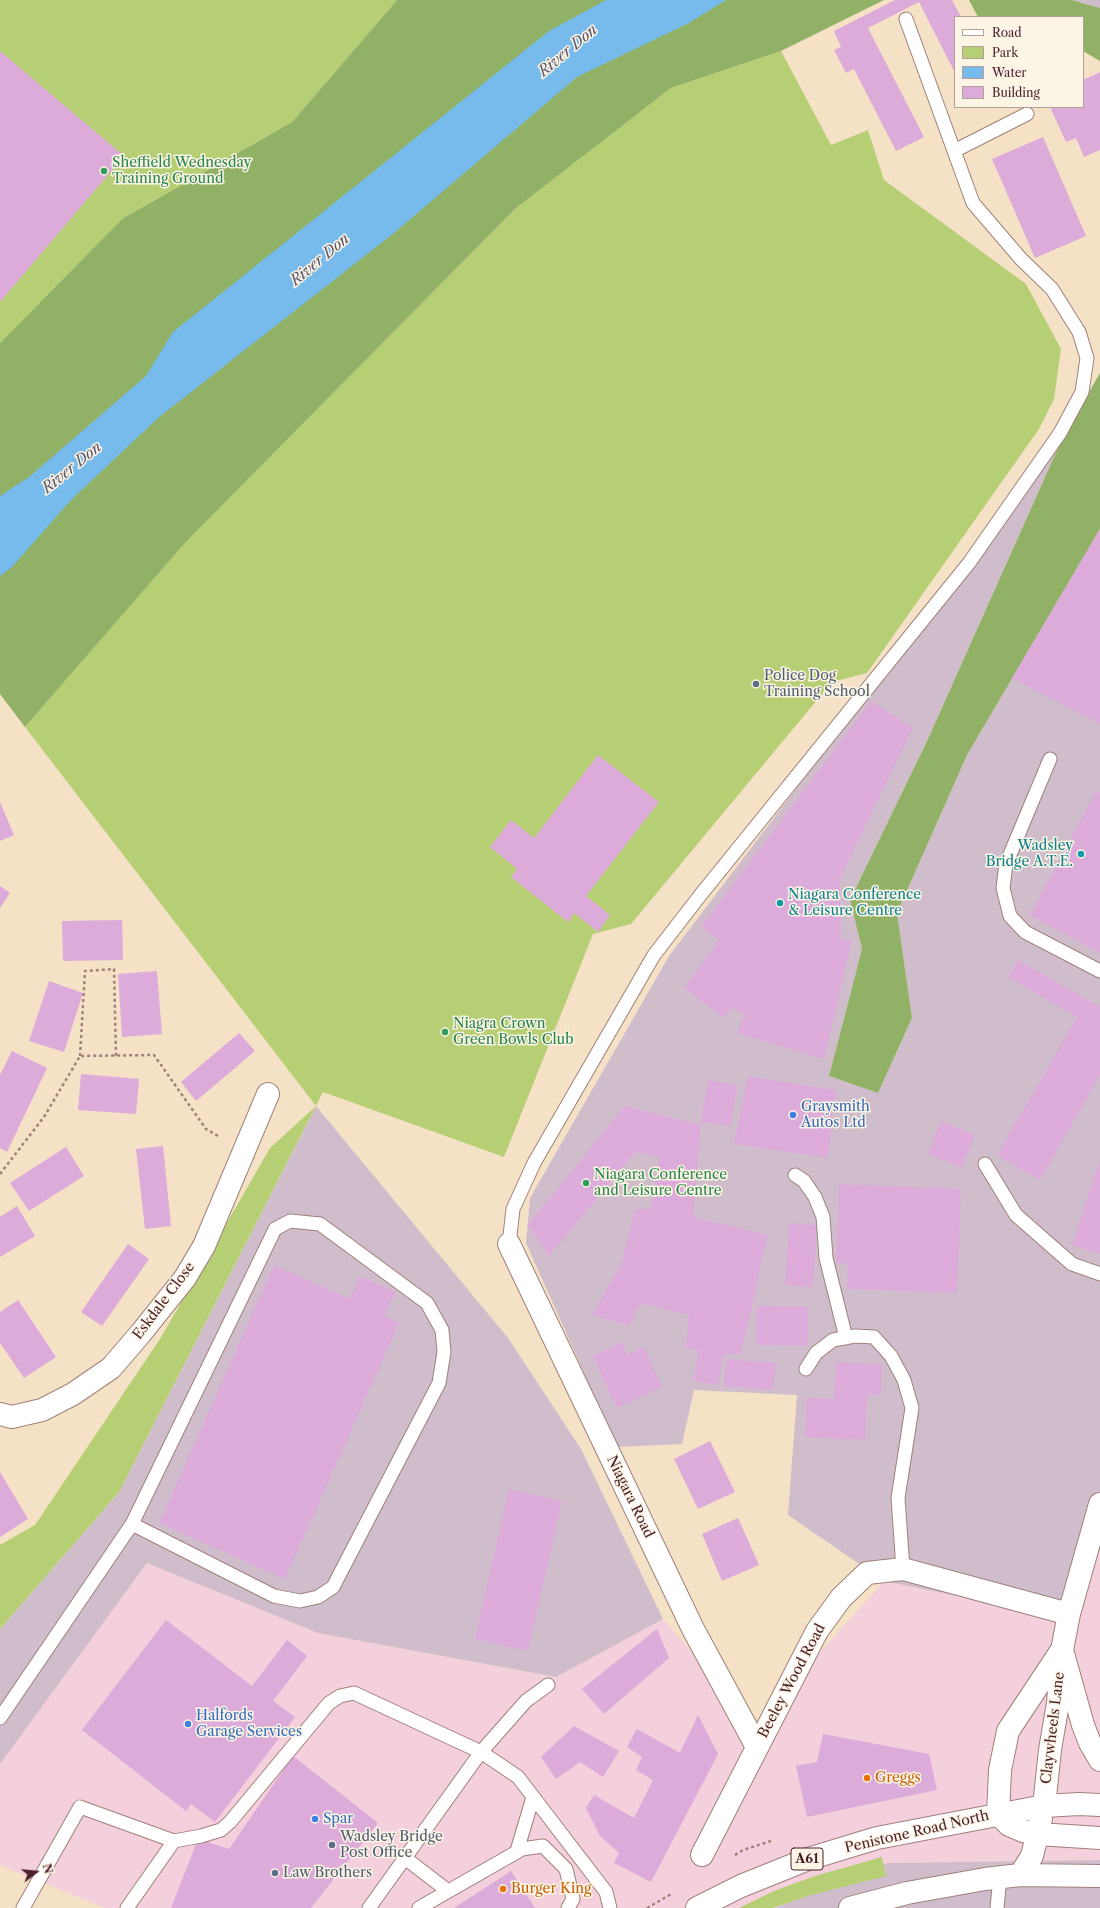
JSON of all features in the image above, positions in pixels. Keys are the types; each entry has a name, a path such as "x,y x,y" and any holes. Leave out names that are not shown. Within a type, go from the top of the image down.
{"main road":[{"name":"Eskdale Close","path":"0,1414 12,1417 42,1410 73,1394 111,1368 185,1278 204,1246 243,1149 268,1094"},
{"name":"Niagara Road","path":"509,1244 693,1629 758,1747"},
{"name":"Claywheels Lane","path":"1010,1876 1032,1856 1038,1834 1044,1806 1050,1750 1058,1703 1062,1650 1069,1614 1100,1504"},
{"name":"Beeley Wood Road","path":"702,1855 817,1631 841,1598 867,1574 903,1569 1069,1614"},
{"name":"Claywheels Lane","path":"998,1814 1000,1770 1008,1731 1062,1650"},
{"path":"1062,1650 1082,1725 1100,1760"},
{"name":"Penistone Road North","path":"697,1908 740,1886 808,1859 898,1833 1044,1806 1079,1804 1100,1805"},
{"path":"998,1814 1009,1825 1038,1834 1100,1838"},
{"path":"850,1908 908,1893 1010,1876 1100,1876"}],"lane":[{"path":"509,1244 513,1210 534,1163 654,955 702,893 969,563 1060,433 1082,392 1087,358 1079,332 1052,289 1021,259 973,203 906,19"},
{"path":"954,151 1027,114"},
{"path":"1050,759 1006,864 1002,888 1010,916 1025,932 1100,971"},
{"path":"985,1164 1016,1215 1072,1264 1100,1274"},
{"path":"795,1175 804,1181 808,1186 824,1217 826,1258 846,1338"},
{"path":"0,1718 132,1524 275,1229 290,1220 320,1224 426,1303 442,1330 444,1352 440,1383 333,1587 318,1596 300,1601 274,1596 132,1524"},
{"path":"806,1368 816,1353 833,1340 855,1336 874,1337 892,1356 904,1380 912,1408 898,1498 903,1569"},
{"path":"369,1908 481,1752 526,1701 548,1685"},
{"path":"23,1908 80,1807 174,1841 201,1836 221,1830 230,1822 329,1703 340,1696 354,1693 481,1752 518,1777 606,1892 610,1908"},
{"path":"517,1851 533,1797"},
{"path":"127,1908 174,1841"},
{"path":"419,1908 517,1851 543,1846 566,1869 573,1899 568,1908"},
{"path":"405,1858 448,1891"},
{"path":"997,1908 1010,1876"}],"path":[{"path":"0,1174 44,1117 80,1056 85,971 114,969 116,1056"},
{"path":"80,1056 154,1055 206,1130 243,1149"}],"shaded area":[{"path":"1072,0 1100,0 1100,8"},
{"path":"1062,439 928,739 850,900 862,949 829,1076 878,1093 912,1018 897,913 967,755 1100,529 1100,1507 1060,1617 884,1581 788,1515 797,1395 694,1390 682,1444 617,1447 526,1243 530,1198 669,956"},
{"path":"316,1106 508,1338 581,1449 663,1619 556,1677 318,1633 147,1563 0,1764 0,1629 119,1492"},
{"path":"1100,1507 1100,1860 888,1863 775,1908 105,1908 0,1865 0,1764 147,1563 318,1633 556,1677 663,1619 765,1737 788,1688 884,1581 1060,1617"},
{"path":"1100,1860 1100,1908 775,1908 888,1863"}],"green space":[{"name":"Sheffield Wednesday Training Ground","path":"0,0 397,0 292,122 122,219 0,343"},
{"path":"397,0 884,0 781,51 671,88 515,209 185,543 25,727 0,694 0,343 122,219 292,122"},
{"path":"969,0 1072,0 1100,8 1100,61 1084,52 1084,16 977,16"},
{"path":"781,51 831,145 868,130 884,180 1026,284 1061,349 1054,399 1039,429 867,673 832,682 631,924 593,934 504,1157 323,1092 316,1106 25,727 185,543 515,209 671,88"},
{"path":"1100,373 1100,529 967,755 897,913 912,1018 878,1093 829,1076 862,949 850,900 928,739 1062,439"},
{"path":"316,1106 119,1492 0,1629 0,1545 35,1525 160,1339 270,1148"},
{"path":"882,1857 886,1876 811,1895 773,1908 739,1908 774,1891 815,1876"}],"water":[{"name":"River Don","path":"606,0 726,0 689,23 577,77 394,233 158,418 71,500 12,567 0,576 0,496 29,477 146,376 173,332 549,31"}],"building":[{"path":"895,0 952,0 960,16 954,16 954,71 919,2 868,28 924,137 896,151 854,69 846,73 834,50 841,47 834,31"},
{"path":"0,51 124,156 0,302"},
{"path":"1100,72 1100,150 1084,157 1076,138 1066,142 1050,108 1084,108 1084,80"},
{"path":"1043,137 1086,236 1035,258 992,159"},
{"path":"1100,529 1100,724 1012,678"},
{"name":"Niagara Conference & Leisure Centre","path":"871,701 913,728 840,878 841,940 852,940 824,1059 737,1033 745,1015 732,1008 724,1018 684,988 719,940 701,927"},
{"path":"598,755 659,802 586,896 610,915 598,932 574,913 568,922 511,877 517,869 490,847 511,820 534,838"},
{"name":"Wadsley Bridge A.T.E.","path":"1096,791 1100,793 1100,953 1030,915"},
{"path":"0,802 14,835 0,841"},
{"path":"0,886 10,893 0,908"},
{"path":"122,920 123,960 63,961 62,921"},
{"path":"1018,960 1100,1007 1100,1075 1040,1180 997,1155 1077,1017 1008,977"},
{"path":"157,971 162,1034 122,1037 118,974"},
{"path":"49,981 83,993 64,1052 29,1041"},
{"path":"239,1033 255,1051 196,1101 181,1082"},
{"path":"12,1051 47,1068 7,1152 0,1148 0,1075"},
{"path":"81,1074 139,1079 136,1114 78,1110"},
{"path":"748,1076 836,1090 828,1158 734,1144"},
{"path":"708,1080 737,1085 731,1126 701,1122"},
{"path":"625,1106 701,1125 693,1217 768,1235 741,1354 723,1355 718,1385 694,1381 698,1350 686,1348 689,1315 640,1303 630,1326 592,1315 622,1262 635,1209 651,1209 659,1157 636,1152 549,1256 528,1225"},
{"path":"941,1121 975,1135 962,1168 928,1154"},
{"path":"163,1146 171,1226 145,1229 136,1149"},
{"path":"66,1147 84,1176 29,1211 10,1183"},
{"path":"1100,1159 1100,1254 1072,1245"},
{"path":"839,1184 961,1189 957,1293 847,1289 848,1263 836,1263"},
{"path":"17,1206 35,1236 0,1257 0,1217"},
{"path":"789,1223 817,1225 813,1287 785,1285"},
{"path":"128,1244 149,1259 102,1326 81,1312"},
{"path":"274,1265 350,1299 360,1276 395,1292 384,1316 399,1323 285,1579 159,1523"},
{"path":"18,1300 56,1357 24,1378 0,1343 0,1312"},
{"path":"757,1306 808,1307 808,1346 756,1345"},
{"path":"622,1342 627,1355 644,1347 662,1387 617,1408 593,1356"},
{"path":"726,1359 776,1363 773,1390 724,1386"},
{"path":"836,1362 882,1364 881,1395 867,1394 865,1440 805,1437 807,1397 834,1399"},
{"path":"710,1441 735,1492 698,1509 674,1459"},
{"path":"0,1472 28,1519 0,1537"},
{"path":"509,1489 562,1501 528,1651 475,1639"},
{"path":"738,1518 759,1565 722,1581 702,1534"},
{"name":"Halfords Garage Services","path":"166,1620 252,1686 287,1640 307,1656 273,1701 295,1717 215,1822 191,1804 186,1811 82,1730"},
{"path":"657,1629 669,1658 604,1714 582,1689"},
{"path":"698,1715 718,1754 651,1882 614,1863 619,1853 600,1836 586,1808 594,1795 634,1818 653,1780 636,1770 642,1757 627,1747 637,1729 680,1753"},
{"path":"574,1726 619,1751 603,1777 580,1762 556,1779 541,1757"},
{"name":"Greggs","path":"823,1734 929,1754 937,1790 807,1817 796,1766 817,1762"},
{"path":"293,1756 378,1823 311,1908 171,1908 198,1839 229,1849"},
{"name":"Burger King","path":"511,1871 535,1908 454,1908"}],"place":[{"name":"Sheffield Wednesday Training Ground","path":"104,171"},
{"name":"Police Dog Training School","path":"756,684"},
{"name":"Wadsley Bridge A.T.E.","path":"1081,854"},
{"name":"Niagara Conference & Leisure Centre","path":"780,903"},
{"name":"Niagra Crown Green Bowls Club","path":"445,1032"},
{"name":"Graysmith Autos Ltd","path":"793,1115"},
{"name":"Niagara Conference and Leisure Centre","path":"586,1183"},
{"name":"Halfords Garage Services","path":"188,1724"},
{"name":"Greggs","path":"867,1778"},
{"name":"Spar","path":"315,1819"},
{"name":"Wadsley Bridge Post Office","path":"332,1845"},
{"name":"Law Brothers","path":"275,1873"},
{"name":"Burger King","path":"503,1889"}]}
